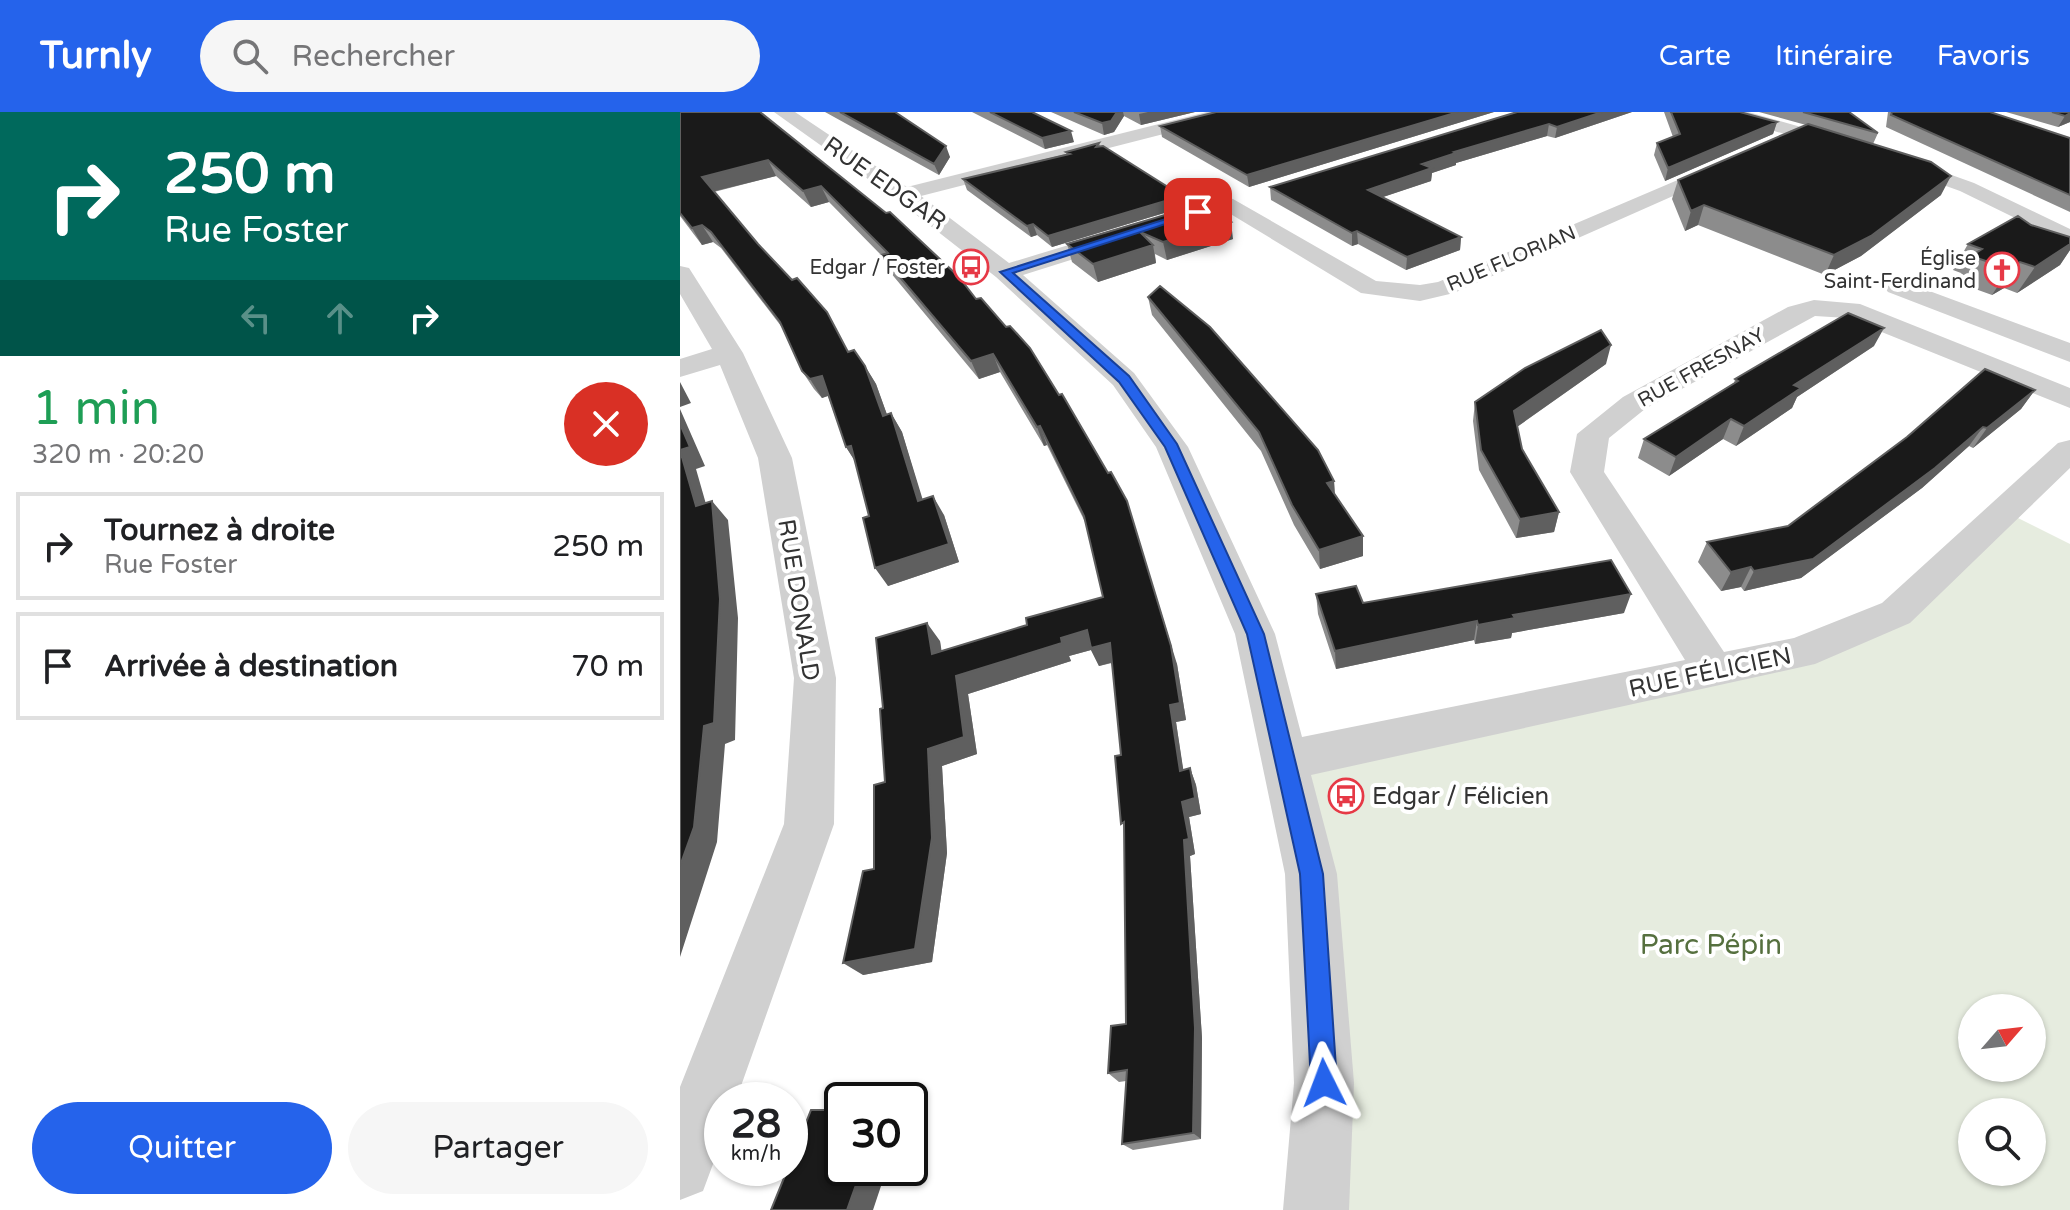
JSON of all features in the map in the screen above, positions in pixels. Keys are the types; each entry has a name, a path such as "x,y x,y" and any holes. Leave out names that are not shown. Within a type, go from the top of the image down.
{"street":[{"name":"RUE EDGAR","path":"783,112 904,194 1005,272 1124,379 1172,447 1255,634 1311,874 1324,1083 1316,1210"},
{"path":"904,194 1228,112"},
{"path":"1728,112 1801,132 1967,187 2070,238"},
{"path":"1772,145 1801,132"},
{"path":"1077,134 1102,144"},
{"name":"RUE FLORIAN","path":"1255,195 1218,206 1370,288 1420,293 1445,288 1744,157"},
{"path":"1005,272 1137,231"},
{"name":"RUE DONALD","path":"680,273 729,353 775,458 815,678 809,824 680,1168"},
{"path":"1897,287 2070,353"},
{"name":"RUE FRESNAY","path":"1714,671 1587,472 1593,434 1634,403 1797,313 1814,308 1851,310 2070,399"},
{"path":"680,368 729,353"},
{"name":"RUE FÉLICIEN","path":"1284,761 1800,653 1896,613 2070,450"}],"green space":[{"name":"Parc Pépin","path":"2004,511 2070,544 2070,1210 1316,1210 1284,761 1784,657 1896,613"}],"building":[{"path":"680,112 760,112 886,213 890,212 959,277 976,299 981,298 1006,327 1010,326 1030,348 1127,501 1171,646 1180,703 1170,705 1180,771 1190,768 1195,798 1182,802 1189,839 1184,840 1195,1028 1193,1133 1122,1144 1127,1070 1108,1073 1111,1026 1126,1024 1124,822 1121,824 1115,756 1121,755 1110,643 1091,648 1087,630 1061,638 1062,643 956,676 964,737 928,749 932,838 915,949 843,963 863,871 874,869 874,785 885,782 880,709 883,708 876,638 927,623 932,654 1027,625 1026,618 1103,597 1084,516 1040,426 1037,427 993,354 971,361 881,255 888,253 821,186 803,191 768,160 702,177 758,244 792,280 797,278 827,312 848,352 854,350 865,366 883,416 891,413 918,501 933,496 949,544 875,568 863,518 869,516 851,446 846,447 822,376 810,379 802,371 780,322 711,232 702,225 692,228 680,213"},
{"path":"840,112 895,112 946,146 934,164"},
{"path":"990,112 1032,112 1071,131 1042,138"},
{"path":"1074,112 1117,112 1111,121 1102,123"},
{"path":"1216,112 1458,112 1247,175 1160,126"},
{"path":"1517,112 1602,112 1557,127 1549,124 1454,152 1422,164 1432,168 1368,190 1461,237 1407,257 1357,231 1352,233 1270,187"},
{"path":"1671,112 1740,112 1777,122 1668,168 1657,143 1680,134"},
{"path":"1803,112 1849,112 1878,133"},
{"path":"1892,112 1990,112 2070,138 2070,195 1891,115"},
{"path":"1808,124 1931,162 1951,176 1871,236 1834,255 1704,205 1691,211 1678,180"},
{"path":"1099,143 1096,147 1103,146 1182,196 1048,236 1033,224 1027,226 963,179 1070,154 1066,152"},
{"path":"1202,204 1231,222 1163,242 1140,232 1153,245 1093,264 1067,244"},
{"path":"2018,216 2031,225 2070,237 2070,244 2035,267 2020,262 2009,269 1971,256 1982,249 1968,244"},
{"path":"1160,286 1210,327 1318,450 1334,481 1327,483 1363,536 1319,550 1292,505 1259,432 1148,297"},
{"path":"1848,313 1884,328 1794,385 1801,388 1744,426 1731,419 1676,457 1644,439 1738,381 1735,379"},
{"path":"1601,330 1611,345 1514,411 1522,449 1559,512 1520,519 1481,450 1475,402 1525,368"},
{"path":"1985,369 2035,390 1813,559 1754,571 1751,567 1731,572 1707,542 1788,526 1907,437"},
{"path":"680,424 690,447 680,450"},
{"path":"680,450 696,506 712,501 720,599 714,723 704,726 694,827 680,866"},
{"path":"1611,560 1631,594 1513,615 1515,618 1478,625 1477,621 1335,651 1316,594 1356,586 1363,603"},
{"path":"811,1110 824,1110 824,1186 856,1186 847,1210 771,1210 781,1186 808,1186 808,1118"}],"place":[{"name":"Edgar / Foster","path":"971,267"},
{"name":"Église Saint-Ferdinand","path":"2002,270"},
{"name":"Edgar / Félicien","path":"1346,796"}],"route":[{"path":"1198,212 1005,272 1124,379 1172,447 1255,634 1311,874 1324,1083"}]}
